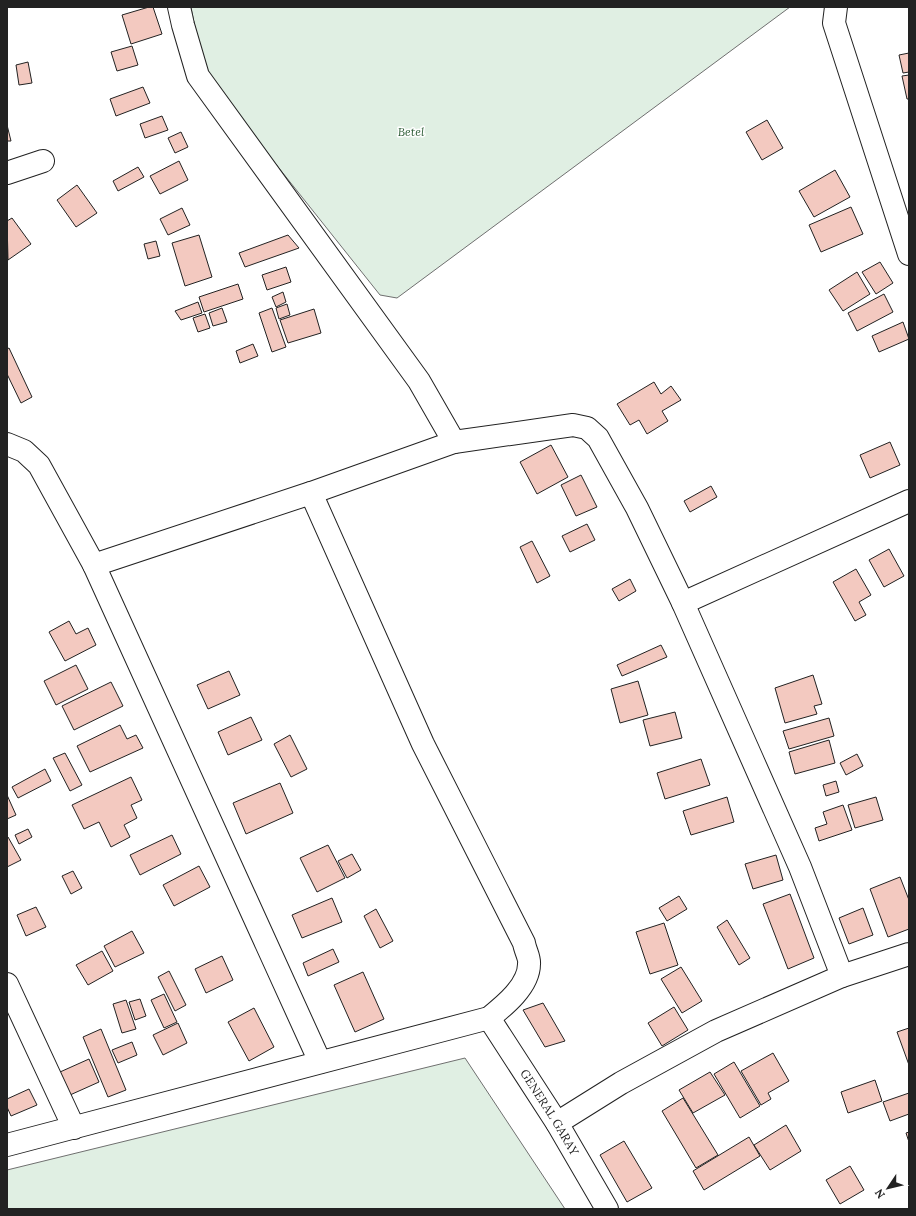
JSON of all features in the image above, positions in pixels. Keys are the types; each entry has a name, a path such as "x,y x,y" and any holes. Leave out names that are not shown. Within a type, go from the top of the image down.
{"street":[{"path":"180,7 183,25 198,76 418,382 454,442"},
{"path":"836,7 834,23 909,254"},
{"path":"7,173 43,161"},
{"path":"94,565 311,493 454,442 573,425 587,428 598,438 634,502 683,602 800,867 842,976"},
{"path":"7,444 24,451 39,465 94,565 320,1062"},
{"path":"7,1146 489,1018 510,1001 523,984 530,964 524,943 423,744 311,493"},
{"path":"683,602 909,501"},
{"path":"557,1123 621,1083 710,1034 842,976 909,954"},
{"path":"7,984 74,1128"},
{"name":"GENERAL GARAY","path":"489,1018 557,1123 607,1209"}],"green space":[{"name":"Betel","path":"191,7 790,7 397,298 380,295 204,74"},
{"path":"465,1058 565,1209 7,1209 7,1170"}],"building":[{"path":"153,7 162,34 131,44 122,15"},
{"path":"132,46 138,65 117,71 111,52"},
{"path":"909,53 909,72 903,73 899,55"},
{"path":"28,62 32,83 19,85 16,65"},
{"path":"909,75 909,99 907,99 902,76"},
{"path":"143,87 150,103 116,116 110,99"},
{"path":"162,116 168,130 145,138 140,124"},
{"path":"767,120 783,148 762,160 746,132"},
{"path":"7,125 11,141 7,141"},
{"path":"181,132 188,147 175,153 168,138"},
{"path":"179,161 188,180 160,194 150,176"},
{"path":"138,167 144,177 118,191 113,181"},
{"path":"835,170 850,197 814,217 799,191"},
{"path":"77,185 97,213 76,227 57,200"},
{"path":"851,207 863,234 821,252 809,225"},
{"path":"182,208 190,225 168,235 160,219"},
{"path":"12,218 31,244 8,260 7,221"},
{"path":"199,235 212,277 185,286 172,243"},
{"path":"288,235 299,248 245,267 239,253"},
{"path":"156,241 160,256 148,259 144,244"},
{"path":"880,262 893,283 876,294 862,272"},
{"path":"286,267 291,282 267,290 262,275"},
{"path":"857,272 870,294 843,311 829,290"},
{"path":"238,284 243,299 204,312 199,297"},
{"path":"283,292 286,302 276,307 272,297"},
{"path":"884,294 893,312 857,331 848,313"},
{"path":"198,302 202,313 181,320 175,311"},
{"path":"287,304 290,315 279,319 276,308"},
{"path":"222,308 227,322 213,326 209,313"},
{"path":"272,308 286,347 272,352 259,313"},
{"path":"314,309 321,333 288,343 280,320"},
{"path":"205,314 210,328 198,332 193,318"},
{"path":"903,322 909,339 879,352 872,336"},
{"path":"253,344 258,356 240,363 236,351"},
{"path":"9,348 32,397 21,403 7,374 7,349"},
{"path":"654,382 661,394 671,386 681,400 662,411 668,421 647,434 639,420 630,425 617,404"},
{"path":"890,442 900,465 870,478 860,455"},
{"path":"551,445 568,477 537,494 520,462"},
{"path":"581,475 597,507 576,516 561,485"},
{"path":"711,486 717,497 690,512 684,501"},
{"path":"587,524 595,540 570,552 562,536"},
{"path":"532,541 550,576 537,583 520,547"},
{"path":"889,549 904,576 884,587 869,560"},
{"path":"856,569 871,595 859,602 866,615 855,621 833,582"},
{"path":"630,579 636,591 619,601 612,589"},
{"path":"69,621 76,634 88,628 96,645 65,661 49,632"},
{"path":"661,645 667,657 622,676 617,665"},
{"path":"76,665 88,689 56,705 44,681"},
{"path":"229,671 240,695 208,709 197,685"},
{"path":"813,675 822,704 814,706 817,714 785,723 775,688"},
{"path":"638,681 648,715 620,723 611,689"},
{"path":"111,682 123,706 74,730 62,706"},
{"path":"675,712 682,738 650,746 643,720"},
{"path":"251,717 262,740 228,755 218,732"},
{"path":"829,718 834,736 789,749 783,731"},
{"path":"120,725 127,739 136,735 143,748 90,772 77,746"},
{"path":"290,735 307,769 291,777 274,744"},
{"path":"829,740 835,763 795,774 789,752"},
{"path":"65,753 82,785 70,791 53,758"},
{"path":"857,754 863,766 846,775 840,763"},
{"path":"701,759 710,785 665,799 657,773"},
{"path":"45,769 51,781 18,798 12,787"},
{"path":"131,777 142,800 131,805 137,818 124,825 130,837 111,847 99,822 84,829 72,805"},
{"path":"836,781 839,792 826,796 823,785"},
{"path":"280,783 293,813 246,834 233,803"},
{"path":"7,795 16,815 7,819"},
{"path":"727,797 734,822 691,835 683,811"},
{"path":"876,797 883,820 855,828 848,805"},
{"path":"843,805 852,830 819,841 815,828 827,824 823,812"},
{"path":"28,829 32,837 19,844 15,835"},
{"path":"172,835 181,854 140,875 130,855"},
{"path":"8,837 21,860 7,867 7,838"},
{"path":"328,845 345,878 317,892 300,858"},
{"path":"352,854 361,870 347,878 338,861"},
{"path":"776,855 783,880 753,889 745,864"},
{"path":"199,866 210,887 174,906 163,885"},
{"path":"73,871 82,888 71,894 62,876"},
{"path":"900,877 909,900 909,929 888,937 870,889"},
{"path":"790,894 814,958 788,969 763,904"},
{"path":"679,896 687,909 667,921 659,908"},
{"path":"332,898 342,922 302,938 292,915"},
{"path":"36,907 46,927 26,936 17,915"},
{"path":"863,908 873,935 849,944 839,918"},
{"path":"376,909 393,941 380,948 364,916"},
{"path":"727,920 750,958 739,965 717,927"},
{"path":"664,923 678,965 650,974 636,932"},
{"path":"132,931 144,953 115,967 104,946"},
{"path":"333,949 339,962 308,976 303,963"},
{"path":"102,951 113,971 88,985 76,965"},
{"path":"222,956 233,980 206,993 195,969"},
{"path":"681,967 702,1001 682,1013 661,979"},
{"path":"169,971 186,1005 175,1011 158,977"},
{"path":"363,972 384,1019 355,1032 334,985"},
{"path":"164,994 177,1022 164,1028 151,1000"},
{"path":"140,999 146,1016 135,1020 129,1002"},
{"path":"126,1000 136,1029 122,1033 113,1004"},
{"path":"543,1003 565,1041 545,1047 523,1010"},
{"path":"674,1007 688,1030 662,1046 648,1023"},
{"path":"254,1008 274,1047 249,1061 228,1022"},
{"path":"178,1023 187,1043 163,1055 153,1035"},
{"path":"909,1028 909,1065 897,1032"},
{"path":"101,1029 126,1090 108,1097 83,1037"},
{"path":"132,1042 137,1055 118,1063 112,1050"},
{"path":"773,1053 789,1081 768,1093 771,1099 761,1105 741,1071"},
{"path":"89,1059 99,1082 70,1095 60,1072"},
{"path":"734,1062 760,1106 740,1118 714,1074"},
{"path":"710,1072 725,1095 693,1113 679,1090"},
{"path":"875,1080 882,1101 848,1113 841,1092"},
{"path":"29,1089 37,1105 11,1116 7,1107 7,1099"},
{"path":"909,1093 909,1114 890,1121 883,1102"},
{"path":"683,1098 718,1155 696,1168 662,1111"},
{"path":"786,1125 801,1151 770,1170 754,1145"},
{"path":"909,1132 909,1142 906,1133"},
{"path":"749,1137 760,1156 704,1190 693,1171"},
{"path":"624,1141 652,1188 627,1202 600,1155"},
{"path":"850,1166 864,1190 840,1204 826,1180"}]}
